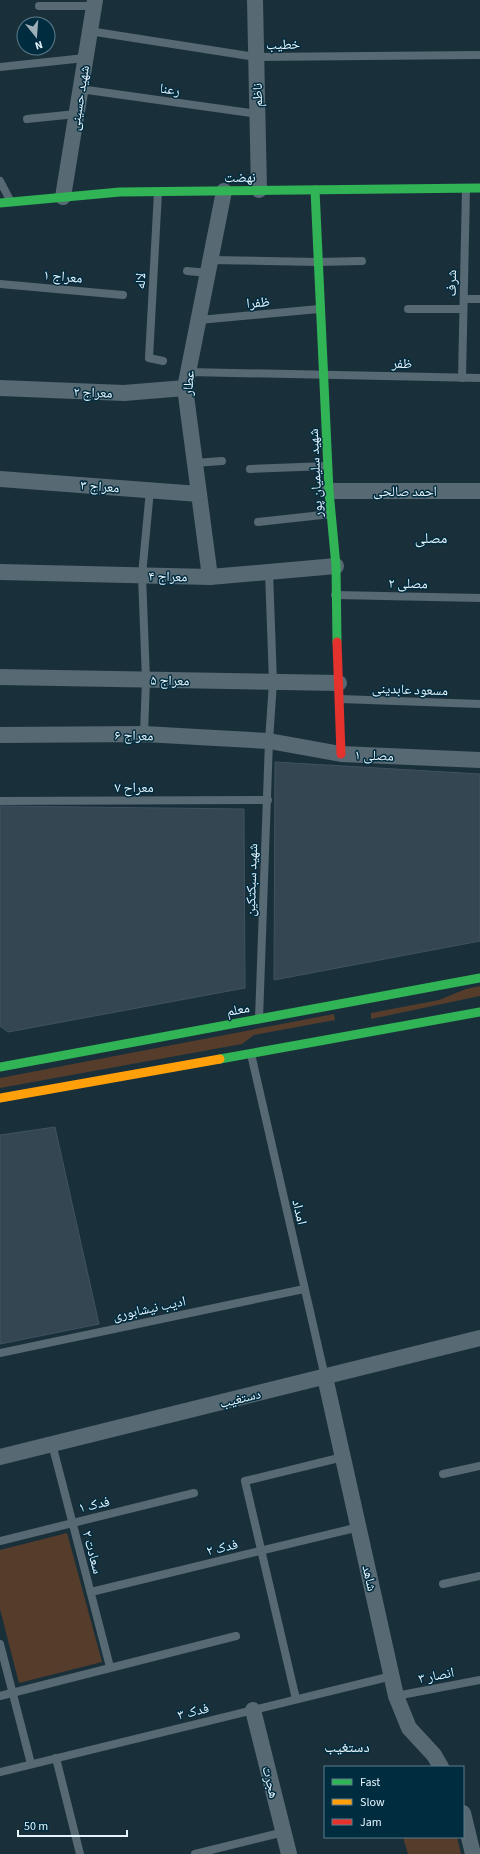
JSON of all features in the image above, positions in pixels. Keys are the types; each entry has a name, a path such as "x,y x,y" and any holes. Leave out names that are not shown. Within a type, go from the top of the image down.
{"street":[{"name":"ناظم","path":"255,0 260,190"},
{"name":"شهید حسینی","path":"63,196 94,3"},
{"name":"نهضت","path":"0,203 63,196 120,192 480,188"},
{"name":"شهید سلیمیان پور","path":"315,190 329,491 336,566 335,595 341,754"},
{"name":"عطار","path":"210,577 185,388 224,191"},
{"name":"معراج ۲","path":"0,388 124,393 185,388"},
{"name":"معراج ۳","path":"0,479 199,494"},
{"name":"احمد صالحی","path":"329,491 480,491"},
{"name":"معراج ۴","path":"0,572 210,577 336,566"},
{"name":"معراج ۵","path":"0,677 339,684"},
{"name":"معراج ۶","path":"0,735 144,734 269,741"},
{"name":"مصلی ۱","path":"269,741 341,754 480,760"},
{"name":"معلم","path":"1,1066 340,1007 480,978"},
{"path":"0,1098 250,1053 345,1033 480,1012"},
{"name":"دستغیب","path":"0,1457 480,1338"},
{"name":"شاهد","path":"326,1377 396,1696 409,1728 434,1755 440,1766"},
{"name":"هجرت","path":"253,1710 289,1854"},
{"path":"464,1817 473,1854"}],"lane":[{"path":"39,6 94,3"},
{"name":"خطیب","path":"89,31 256,57 480,55"},
{"path":"0,67 85,58"},
{"name":"رعنا","path":"80,89 258,114"},
{"path":"27,119 76,114"},
{"path":"0,182 11,202"},
{"name":"شرف","path":"462,378 466,188"},
{"name":"لاله","path":"158,192 149,358 163,361"},
{"path":"187,271 209,267 362,261"},
{"name":"معراج ۱","path":"0,284 123,295"},
{"path":"464,299 480,299"},
{"name":"ظفرا","path":"199,320 321,309"},
{"path":"408,310 463,309"},
{"name":"ظفر","path":"188,372 480,378"},
{"path":"195,463 222,461"},
{"path":"250,469 328,466"},
{"path":"144,734 146,680 142,575 150,490"},
{"path":"258,522 331,514"},
{"name":"شهید سبکتکین","path":"259,1020 269,741 273,682 269,572"},
{"name":"مصلی ۲","path":"335,595 480,598"},
{"name":"مسعود عابدینی","path":"340,699 480,704"},
{"name":"معراح ۷","path":"0,801 268,800"},
{"name":"امداد","path":"250,1053 326,1377"},
{"name":"ادیب نیشابوری","path":"0,1353 304,1288"},
{"name":"سعادت ۲","path":"52,1444 110,1667"},
{"path":"296,1699 245,1481 344,1457"},
{"path":"442,1474 480,1466"},
{"name":"فدک ۱","path":"0,1541 194,1493"},
{"name":"فدک ۲","path":"90,1592 359,1527"},
{"path":"443,1584 480,1576"},
{"path":"0,1696 236,1636"},
{"path":"0,1644 31,1764"},
{"name":"فدک ۳","path":"0,1772 392,1676"},
{"name":"انصار ۳","path":"396,1696 480,1680"},
{"path":"56,1758 80,1854"},
{"path":"195,1854 284,1832"}],"shaded area":[{"path":"480,986 480,996 371,1019 371,1013 439,1000 466,989"},
{"path":"334,1014 335,1020 254,1035 242,1044 0,1088 0,1078"},
{"path":"67,1533 102,1662 19,1683 0,1609 0,1550"},
{"path":"403,1838 457,1838 461,1854 408,1854"}],"building":[{"path":"275,762 480,774 480,941 274,980"},
{"path":"0,806 244,809 245,988 8,1032 0,1026"},
{"path":"55,1127 99,1324 0,1344 0,1135"}],"traffic: fast":[{"path":"0,203 120,192 480,188"},
{"path":"315,190 329,491 336,566 337,642"},
{"path":"0,1067 480,978"},
{"path":"220,1059 480,1012"}],"traffic: slow":[{"path":"0,1098 220,1059"}],"traffic: jam":[{"path":"337,642 341,754"}],"district":[{"name":"مصلی","path":"431,538"},
{"name":"دستغیب","path":"347,1747"}]}
